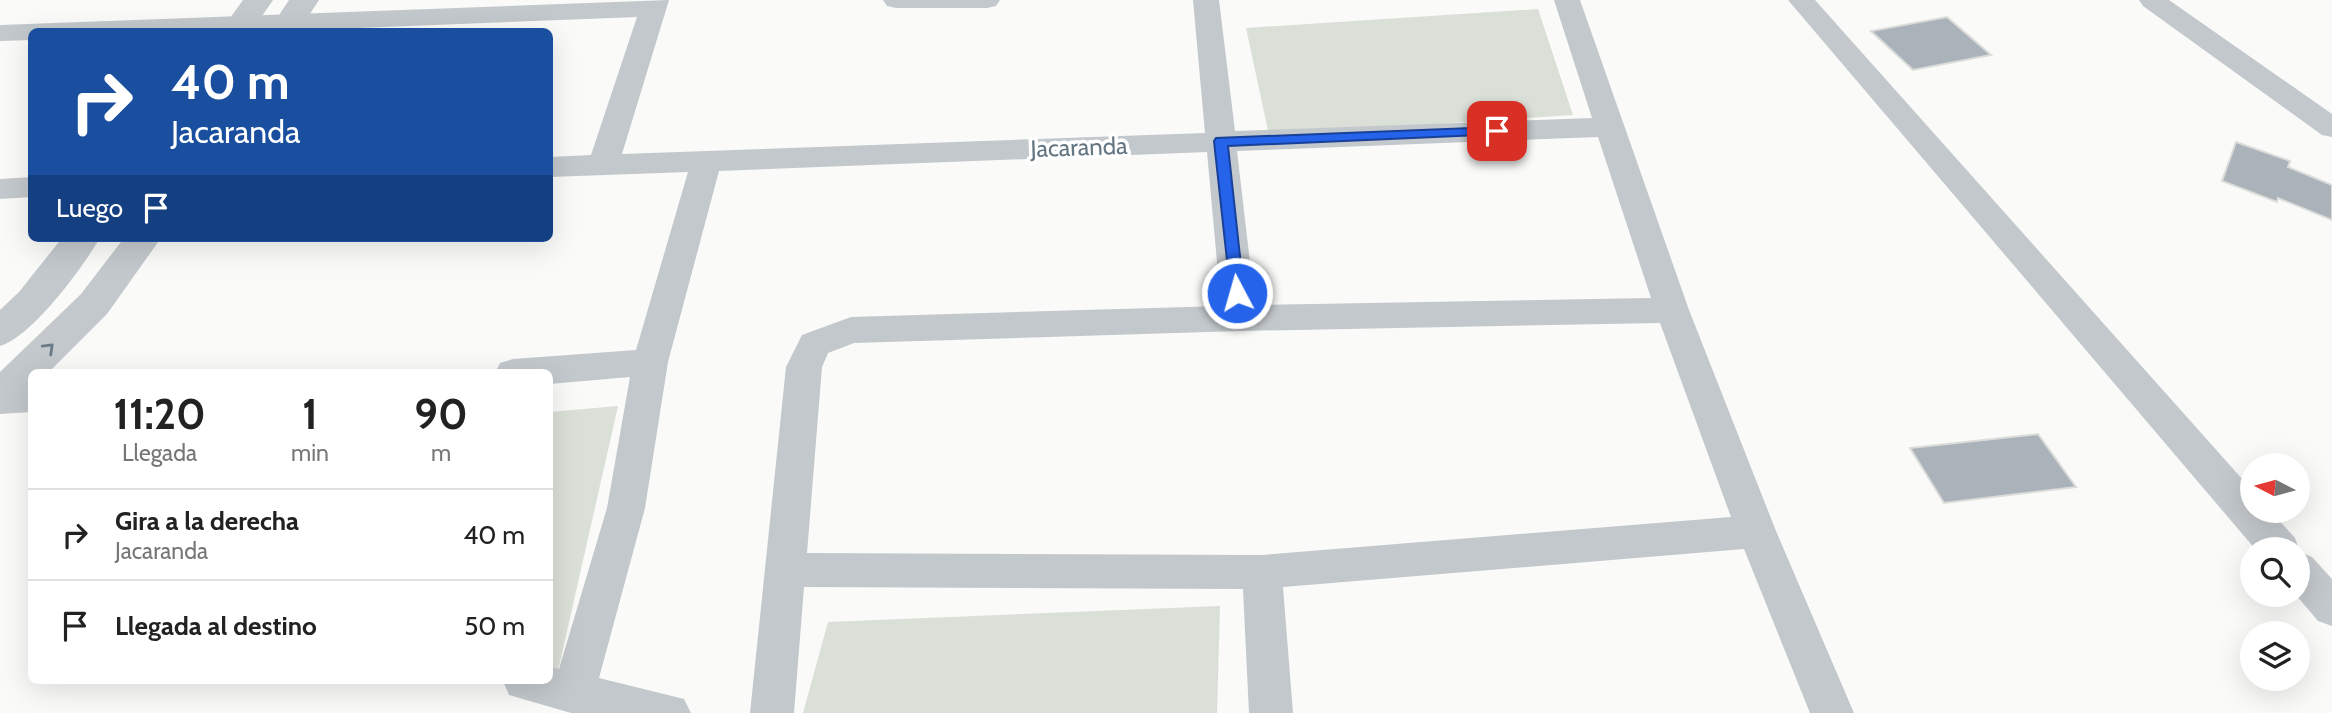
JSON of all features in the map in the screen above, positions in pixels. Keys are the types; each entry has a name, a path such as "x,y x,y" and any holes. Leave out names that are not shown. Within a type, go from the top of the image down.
{"street":[{"path":"896,0 988,0"},
{"path":"1206,0 1239,318"},
{"path":"1567,0 1672,310 1756,531 1832,713"},
{"path":"1801,0 2270,537"},
{"path":"2152,0 2332,128"},
{"path":"93,28 244,18 655,4 603,165"},
{"path":"0,33 28,32"},
{"name":"Jacaranda","path":"553,167 1608,127"},
{"path":"573,694 626,508 650,362 706,162"},
{"path":"0,189 28,187"},
{"path":"0,332 33,302 79,242"},
{"path":"29,369 94,304 140,242"},
{"path":"772,713 804,367 814,344 851,330 1239,318 1672,310"},
{"path":"553,370 650,362"},
{"path":"0,398 28,370"},
{"path":"0,398 28,398"},
{"path":"784,570 1262,572 1756,531"},
{"path":"1262,572 1270,713"},
{"path":"2310,583 2332,608"},
{"path":"535,684 669,713"}],"shaded area":[{"path":"1538,9 1573,115 1269,135 1246,28"},
{"path":"618,406 558,671 553,669 553,412"},
{"path":"1220,606 1217,713 803,713 828,622"}],"building":[{"path":"1947,17 1991,55 1913,70 1871,31"},
{"path":"2236,142 2290,161 2288,167 2332,185 2332,220 2278,198 2277,202 2222,181"},
{"path":"2038,434 2076,487 1944,503 1910,448"}],"route":[{"path":"1237,293 1220,141 1497,131"}]}
